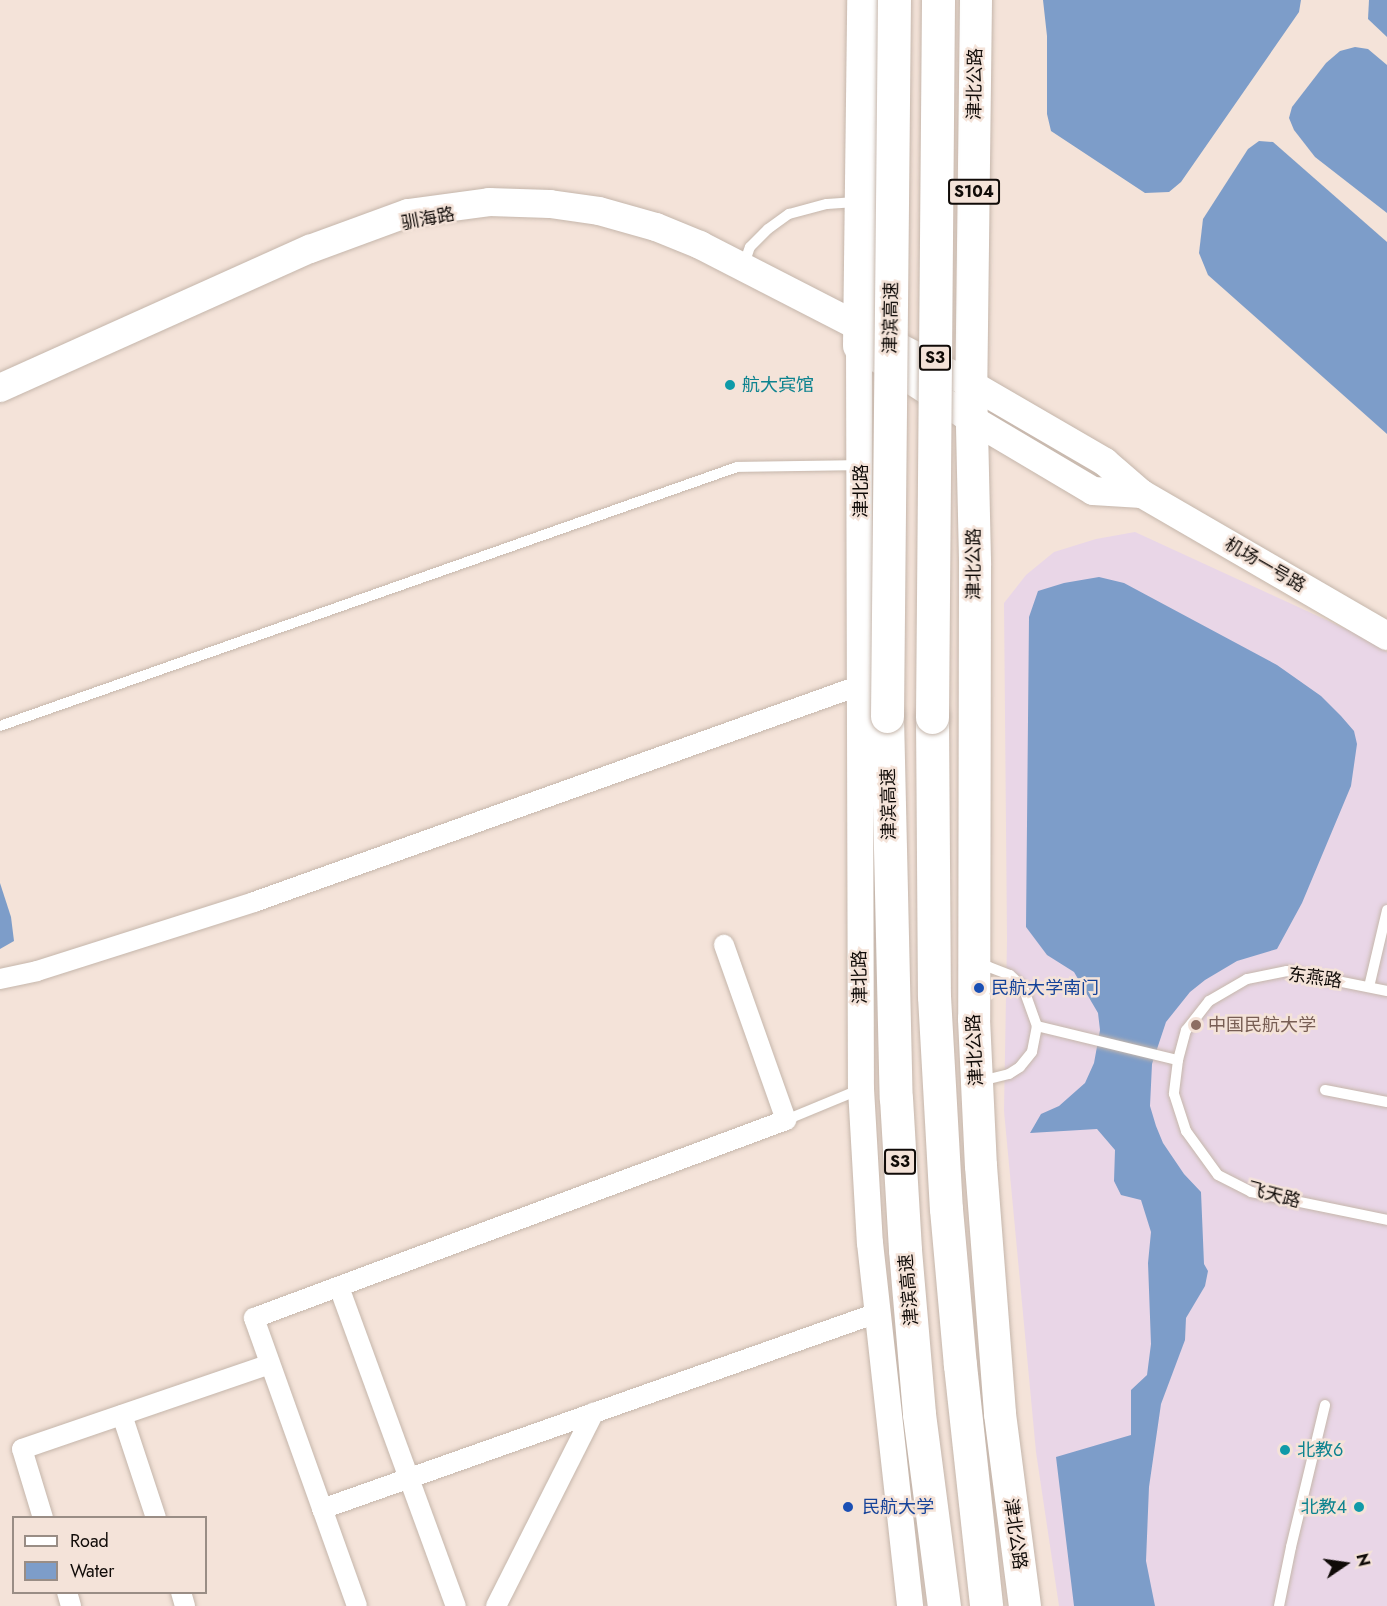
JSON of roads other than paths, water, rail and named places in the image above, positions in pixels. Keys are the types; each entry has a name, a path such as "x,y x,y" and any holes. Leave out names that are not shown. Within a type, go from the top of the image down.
{"highway":[{"name":"津滨高速","path":"894,0 887,716 896,1098 919,1414 944,1606"},
{"name":"S3","path":"938,0 932,717 934,996 946,1209 986,1606"}],"main road":[{"path":"860,337 863,0"},
{"name":"津北公路","path":"976,0 970,418 967,1057 984,1343 996,1476 1014,1606"},
{"name":"驯海路","path":"0,388 310,249 384,221 432,208 479,202 518,202 599,211 656,227 742,269 860,337"},
{"name":"驯海路","path":"0,396 317,254 377,231 432,216 513,209 594,217 631,226 742,269"},
{"path":"860,337 971,384"},
{"path":"860,337 970,418"},
{"name":"机场一号路","path":"971,384 1105,462 1142,494 1387,636"},
{"name":"津北公路","path":"970,418 973,965 977,1082 981,1166 1000,1414 1025,1606"},
{"name":"机场一号路","path":"970,418 1093,491 1142,494"}],"street":[{"name":"津北路","path":"860,337 861,1089 877,1312 910,1606"},
{"path":"0,980 38,971 254,902 861,685"},
{"path":"357,1606 254,1318 786,1120 724,945"},
{"path":"339,1287 456,1606"},
{"path":"322,1509 877,1312"},
{"path":"42,1516 22,1449 270,1364"},
{"path":"496,1606 594,1412"},
{"path":"122,1415 155,1516"}],"lane":[{"path":"742,269 750,248 768,229 789,214 827,204 862,202"},
{"path":"0,726 737,467 861,465"},
{"path":"1369,987 1387,910"},
{"path":"973,965 989,967 1010,975 1023,987 1037,1026 1032,1052 1020,1067 1009,1074 977,1082"},
{"name":"东燕路","path":"1178,1060 1186,1030 1209,1001 1247,980 1287,971 1387,991"},
{"path":"1037,1026 1178,1060"},
{"name":"飞天路","path":"1178,1060 1174,1094 1186,1131 1218,1175 1251,1192 1387,1220"},
{"path":"786,1120 861,1089"},
{"path":"1325,1090 1387,1102"},
{"path":"1279,1606 1325,1406"}],"water":[{"path":"1043,0 1301,0 1299,12 1181,182 1169,192 1145,193 1051,131 1047,114 1047,36"},
{"path":"1369,0 1387,0 1387,37 1368,19"},
{"path":"1355,47 1368,49 1387,65 1387,213 1315,157 1294,130 1289,118 1292,107 1326,63 1340,51"},
{"path":"1259,141 1273,142 1387,242 1387,434 1208,275 1199,253 1203,219 1248,149"},
{"path":"1099,577 1124,583 1277,665 1321,696 1354,731 1357,744 1351,786 1302,903 1277,949 1237,961 1190,992 1166,1022 1152,1064 1150,1106 1156,1126 1163,1143 1184,1174 1201,1192 1204,1264 1208,1271 1205,1286 1186,1318 1185,1340 1161,1404 1149,1487 1146,1561 1155,1606 1074,1606 1056,1457 1131,1435 1131,1390 1147,1375 1151,1344 1148,1263 1151,1232 1141,1200 1121,1195 1114,1181 1115,1150 1097,1129 1030,1133 1041,1114 1059,1106 1085,1083 1094,1063 1100,1030 1098,1013 1074,972 1047,955 1026,927 1029,617 1038,591 1064,583"},
{"path":"0,883 11,917 14,941 0,949"}],"place":[{"name":"航大宾馆","path":"730,385"},
{"name":"民航大学南门","path":"979,988"},
{"name":"中国民航大学","path":"1196,1025"},
{"name":"北教6","path":"1285,1450"},
{"name":"民航大学","path":"848,1507"},
{"name":"北教4","path":"1359,1507"}]}
